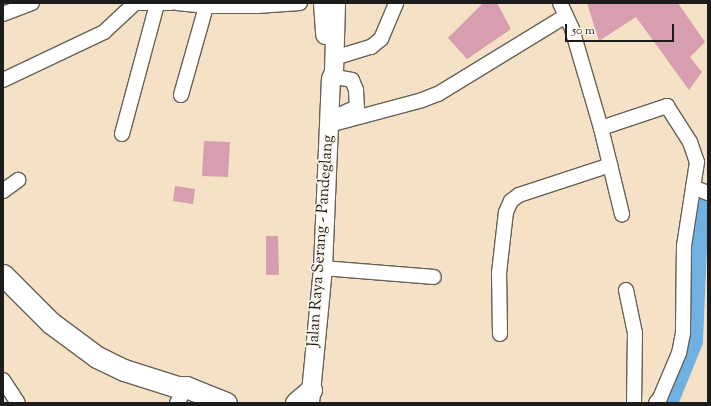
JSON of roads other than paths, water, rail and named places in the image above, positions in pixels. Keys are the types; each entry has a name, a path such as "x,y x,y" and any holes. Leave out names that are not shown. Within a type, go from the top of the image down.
{"highway":[{"path":"5,280 51,323 97,357 180,394 217,403"},
{"path":"180,394 186,387 226,403"},
{"path":"296,403 311,396"}],"main road":[{"name":"Jalan Raya Serang - Pandeglang","path":"311,396 323,268 329,122 330,79 327,73 323,3"},
{"name":"Jalan Raya Serang - Pandeglang","path":"330,79 334,72 336,3"}],"street":[{"path":"3,14 32,3"},
{"path":"3,80 104,32 133,3 164,4 122,134"},
{"path":"178,3 257,6 300,3"},
{"path":"334,58 371,47 381,39 396,3"},
{"path":"560,3 566,16 601,128 622,214"},
{"path":"181,95 207,4"},
{"path":"329,122 422,100 438,94 566,16"},
{"path":"329,122 357,107 356,90 352,80 341,78 330,79"},
{"path":"601,128 667,106 690,142 697,162 699,190 684,246 683,333 679,353 660,398 656,403"},
{"path":"500,334 499,273 506,212 511,201 519,195 610,165"},
{"path":"3,191 18,180"},
{"path":"323,268 434,277"},
{"path":"626,290 634,333 634,403"},
{"path":"4,386 18,403"}],"waterway":[{"path":"670,403 695,341 700,223 708,193"}]}
